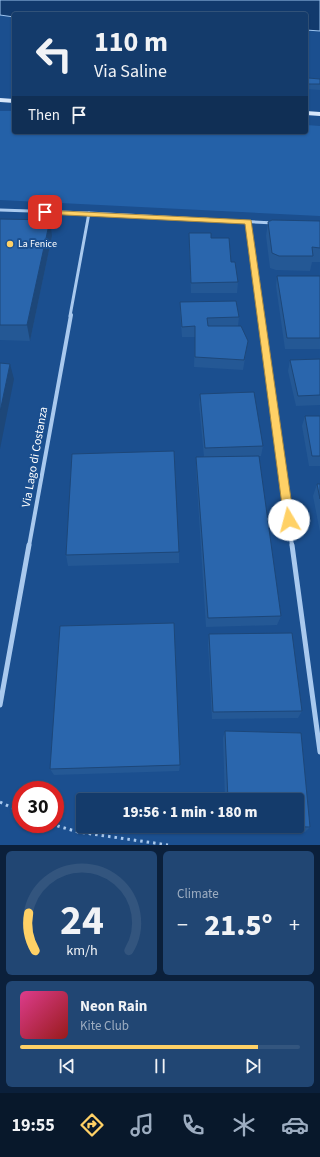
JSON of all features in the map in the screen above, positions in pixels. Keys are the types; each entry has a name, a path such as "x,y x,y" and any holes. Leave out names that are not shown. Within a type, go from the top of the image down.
{"street":[{"path":"0,100 12,100"},
{"path":"308,113 320,114"},
{"path":"0,210 280,223"},
{"name":"Via Lago di Costanza","path":"0,705 89,213"},
{"path":"249,222 320,752"}],"path":[{"path":"0,802 12,808"},
{"path":"64,828 78,832 168,845"}],"shaded area":[{"path":"0,0 320,0 320,31 308,30 308,12 12,12 12,17 0,15"},
{"path":"0,111 12,111 12,134 308,134 308,125 320,126 320,216 0,200"}],"building":[{"path":"308,78 320,79 320,84 308,84"},
{"path":"0,219 50,220 27,325 0,325"},
{"path":"272,220 320,221 320,248 312,247 313,256 279,256 272,253 268,222"},
{"path":"189,233 211,233 211,238 229,238 231,262 235,262 238,282 191,283"},
{"path":"277,276 320,276 320,338 287,338"},
{"path":"236,301 239,317 207,318 208,326 241,326 248,341 244,360 195,357 195,326 182,327 180,302"},
{"path":"320,359 320,395 298,396 290,360"},
{"path":"0,363 10,364 0,412"},
{"path":"254,392 263,446 205,448 200,394"},
{"path":"305,416 320,416 320,456 312,456"},
{"path":"174,451 179,552 66,555 72,454"},
{"path":"259,456 281,616 208,618 196,457"},
{"path":"317,484 320,484 320,499"},
{"path":"174,623 180,765 50,769 60,626"},
{"path":"292,633 302,711 213,712 209,634"},
{"path":"225,731 301,733 310,827 304,827 304,793 228,793"}],"place":[{"name":"La Fenice","path":"10,244"}],"route":[{"path":"45,212 249,222 289,520"}]}
